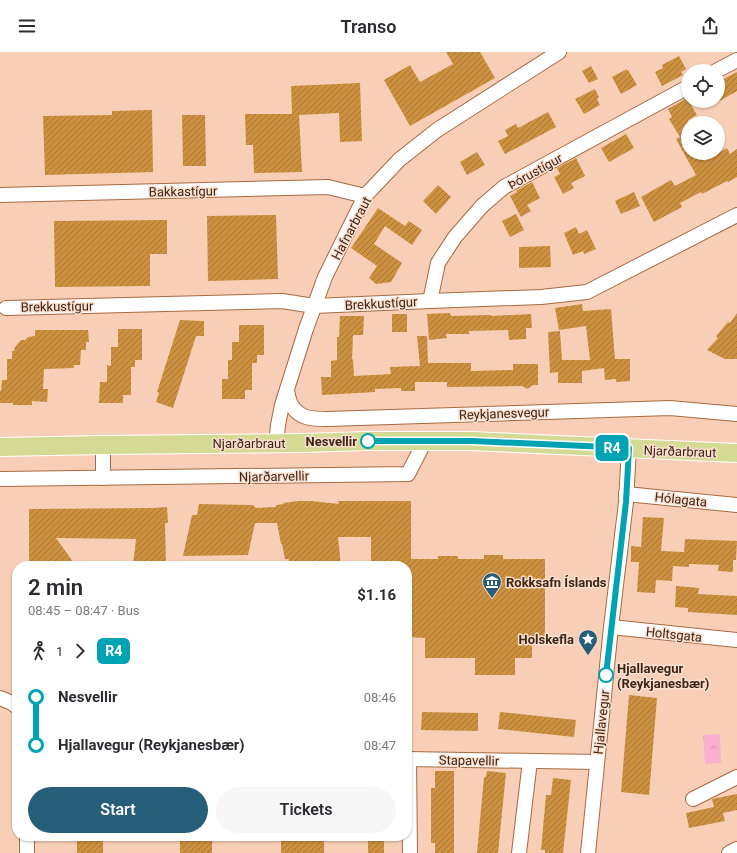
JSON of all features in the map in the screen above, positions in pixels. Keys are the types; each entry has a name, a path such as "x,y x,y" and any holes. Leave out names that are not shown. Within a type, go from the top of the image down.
{"main road":[{"name":"Njarðarbraut","path":"0,447 368,441 472,441 737,453"}],"street":[{"name":"Hafnarbraut","path":"276,443 282,405 314,306 325,277 365,196 399,160 437,130 560,52"},
{"path":"725,66 737,60"},
{"name":"Þórustígur","path":"430,301 438,263 455,237 482,206 504,187 681,90"},
{"name":"Bakkastígur","path":"0,195 328,188 365,196"},
{"name":"Brekkustígur","path":"6,308 282,301 314,306 541,297 587,292 737,215"},
{"name":"Reykjanesvegur","path":"287,390 291,406 298,413 308,418 327,420 670,408 737,414"},
{"name":"Njarðarvellir","path":"0,479 408,474 425,441"},
{"path":"103,445 103,478"},
{"name":"Hjallavegur","path":"588,853 611,627 626,502 629,448"},
{"name":"Hólagata","path":"626,494 737,505"},
{"name":"Holtsgata","path":"611,627 737,640"},
{"path":"0,698 12,703"},
{"name":"Stapavellir","path":"412,759 597,762"},
{"path":"519,853 530,761"},
{"path":"693,799 737,777"},
{"path":"27,841 27,853"},
{"name":"Stapavellir","path":"410,841 410,853"},
{"path":"728,853 737,849"}],"green space":[{"path":"720,734 721,763 705,764 703,735"}],"building":[{"path":"446,52 480,52 495,78 410,126 384,80 410,65 420,82 453,64"},
{"path":"679,56 683,64 681,64 681,76 662,86 655,72 663,68 662,65"},
{"path":"591,66 598,79 589,83 582,71"},
{"path":"627,69 637,85 621,94 612,77"},
{"path":"737,72 737,91 725,98 725,78"},
{"path":"360,83 362,141 340,142 339,113 299,115 302,172 254,173 253,145 246,145 245,114 292,114 291,86"},
{"path":"595,89 599,97 597,99 600,105 584,114 575,99"},
{"path":"681,101 681,108 693,108 697,115 681,116 681,148 676,139 680,137 669,119 672,117 668,109"},
{"path":"152,110 153,172 45,175 43,116 112,115 112,111"},
{"path":"548,112 556,127 505,154 498,141 508,136 505,130 516,124 518,128"},
{"path":"182,115 205,115 206,166 183,166"},
{"path":"626,134 634,148 609,162 601,148"},
{"path":"727,148 730,154 737,149 737,177 702,194 701,192 680,203 682,207 654,222 641,197 671,180 675,186 696,175 688,160 725,160 725,149"},
{"path":"477,152 485,165 467,175 460,162"},
{"path":"576,158 585,176 571,183 574,188 563,194 554,177 560,174 557,168"},
{"path":"532,182 540,198 527,205 531,211 521,217 510,196"},
{"path":"438,185 451,197 436,214 423,201"},
{"path":"634,192 640,206 621,214 615,201"},
{"path":"378,208 405,226 409,221 422,230 412,245 385,226 374,244 402,263 391,282 376,284 369,278 377,266 351,248"},
{"path":"516,214 524,230 510,237 502,221"},
{"path":"276,215 278,279 208,281 207,216"},
{"path":"167,220 167,254 150,254 150,286 55,287 54,221"},
{"path":"576,227 579,234 587,230 596,249 584,254 583,251 573,255 564,233"},
{"path":"550,246 551,267 519,268 519,247"},
{"path":"582,304 583,311 611,309 615,359 630,359 630,381 616,382 616,379 605,380 604,368 582,371 582,383 558,383 558,372 550,373 548,332 560,331 562,360 590,360 586,326 559,330 555,308"},
{"path":"450,313 451,316 531,314 532,328 526,328 526,339 509,340 508,330 469,331 469,334 446,334 447,338 429,340 427,314"},
{"path":"737,313 737,359 725,359 707,350 718,338 716,336 728,322 730,323"},
{"path":"392,314 407,314 407,332 392,332"},
{"path":"340,316 364,316 363,335 353,335 352,360 353,359 354,376 391,374 390,367 420,366 417,336 427,336 428,363 471,363 471,371 513,370 513,364 538,364 538,385 533,385 527,389 522,386 447,387 447,382 415,382 415,391 401,391 401,388 375,389 375,392 322,395 321,377 331,377 331,361 337,360 337,337 339,337"},
{"path":"180,320 204,321 204,336 196,336 173,408 156,402 159,393 157,392"},
{"path":"239,325 264,325 264,355 257,355 257,363 252,363 252,390 245,390 245,399 222,399 222,379 228,379 228,360 232,360 232,342 239,342"},
{"path":"118,329 142,329 142,360 135,360 135,367 131,367 131,395 123,395 123,403 99,403 100,382 107,382 107,365 111,366 111,347 118,347"},
{"path":"35,330 88,330 89,342 86,342 86,350 81,350 80,365 74,365 74,368 44,369 43,389 48,389 47,402 32,401 32,405 0,403 2,380 7,380 7,359 12,359 12,351 14,351 15,347 21,340 35,336"},
{"path":"311,501 339,504 338,501 411,501 411,559 438,559 438,556 458,556 458,559 484,559 484,555 503,555 503,559 545,559 545,638 539,638 539,642 532,642 532,658 515,658 515,675 475,675 475,658 425,658 425,638 412,637 412,561 371,561 371,537 338,537 340,561 289,561 289,559 285,559 277,523 255,523 248,555 183,556 192,515 197,515 199,504 253,505 256,508 276,507 276,505 284,504 283,503"},
{"path":"167,507 168,523 165,523 166,561 134,561 136,539 56,538 72,561 29,561 29,509"},
{"path":"643,517 664,518 661,551 684,552 685,539 737,541 736,560 733,560 733,572 718,571 719,565 689,564 689,567 673,566 672,581 656,580 655,593 637,592 639,562 631,562 631,546 641,547"},
{"path":"676,586 699,588 698,594 737,596 737,615 688,612 688,608 675,607"},
{"path":"629,695 657,698 649,795 621,792"},
{"path":"422,712 478,713 478,731 421,730"},
{"path":"500,712 576,720 574,737 498,729"},
{"path":"435,771 454,771 454,853 435,853 435,843 431,843 431,788 435,788"},
{"path":"487,771 506,773 498,853 477,853 484,777 486,777"},
{"path":"553,778 571,780 563,853 545,853 545,850 541,850 546,795 551,795"},
{"path":"737,794 737,810 723,813 725,821 689,828 686,813 714,807 712,799"},
{"path":"77,841 103,841 103,853 77,853"},
{"path":"180,841 212,841 212,853 180,853"},
{"path":"281,841 324,841 324,853 281,853"},
{"path":"368,841 384,841 384,853 368,853"}],"bus line":[{"name":"R4","path":"368,441 472,441 629,448 626,502 606,675"}],"place":[{"name":"Nesvellir","path":"368,441"},
{"name":"Rokksafn Íslands","path":"492,599"},
{"name":"Holskefla","path":"588,656"},
{"name":"Hjallavegur (Reykjanesbær)","path":"606,675"}]}
